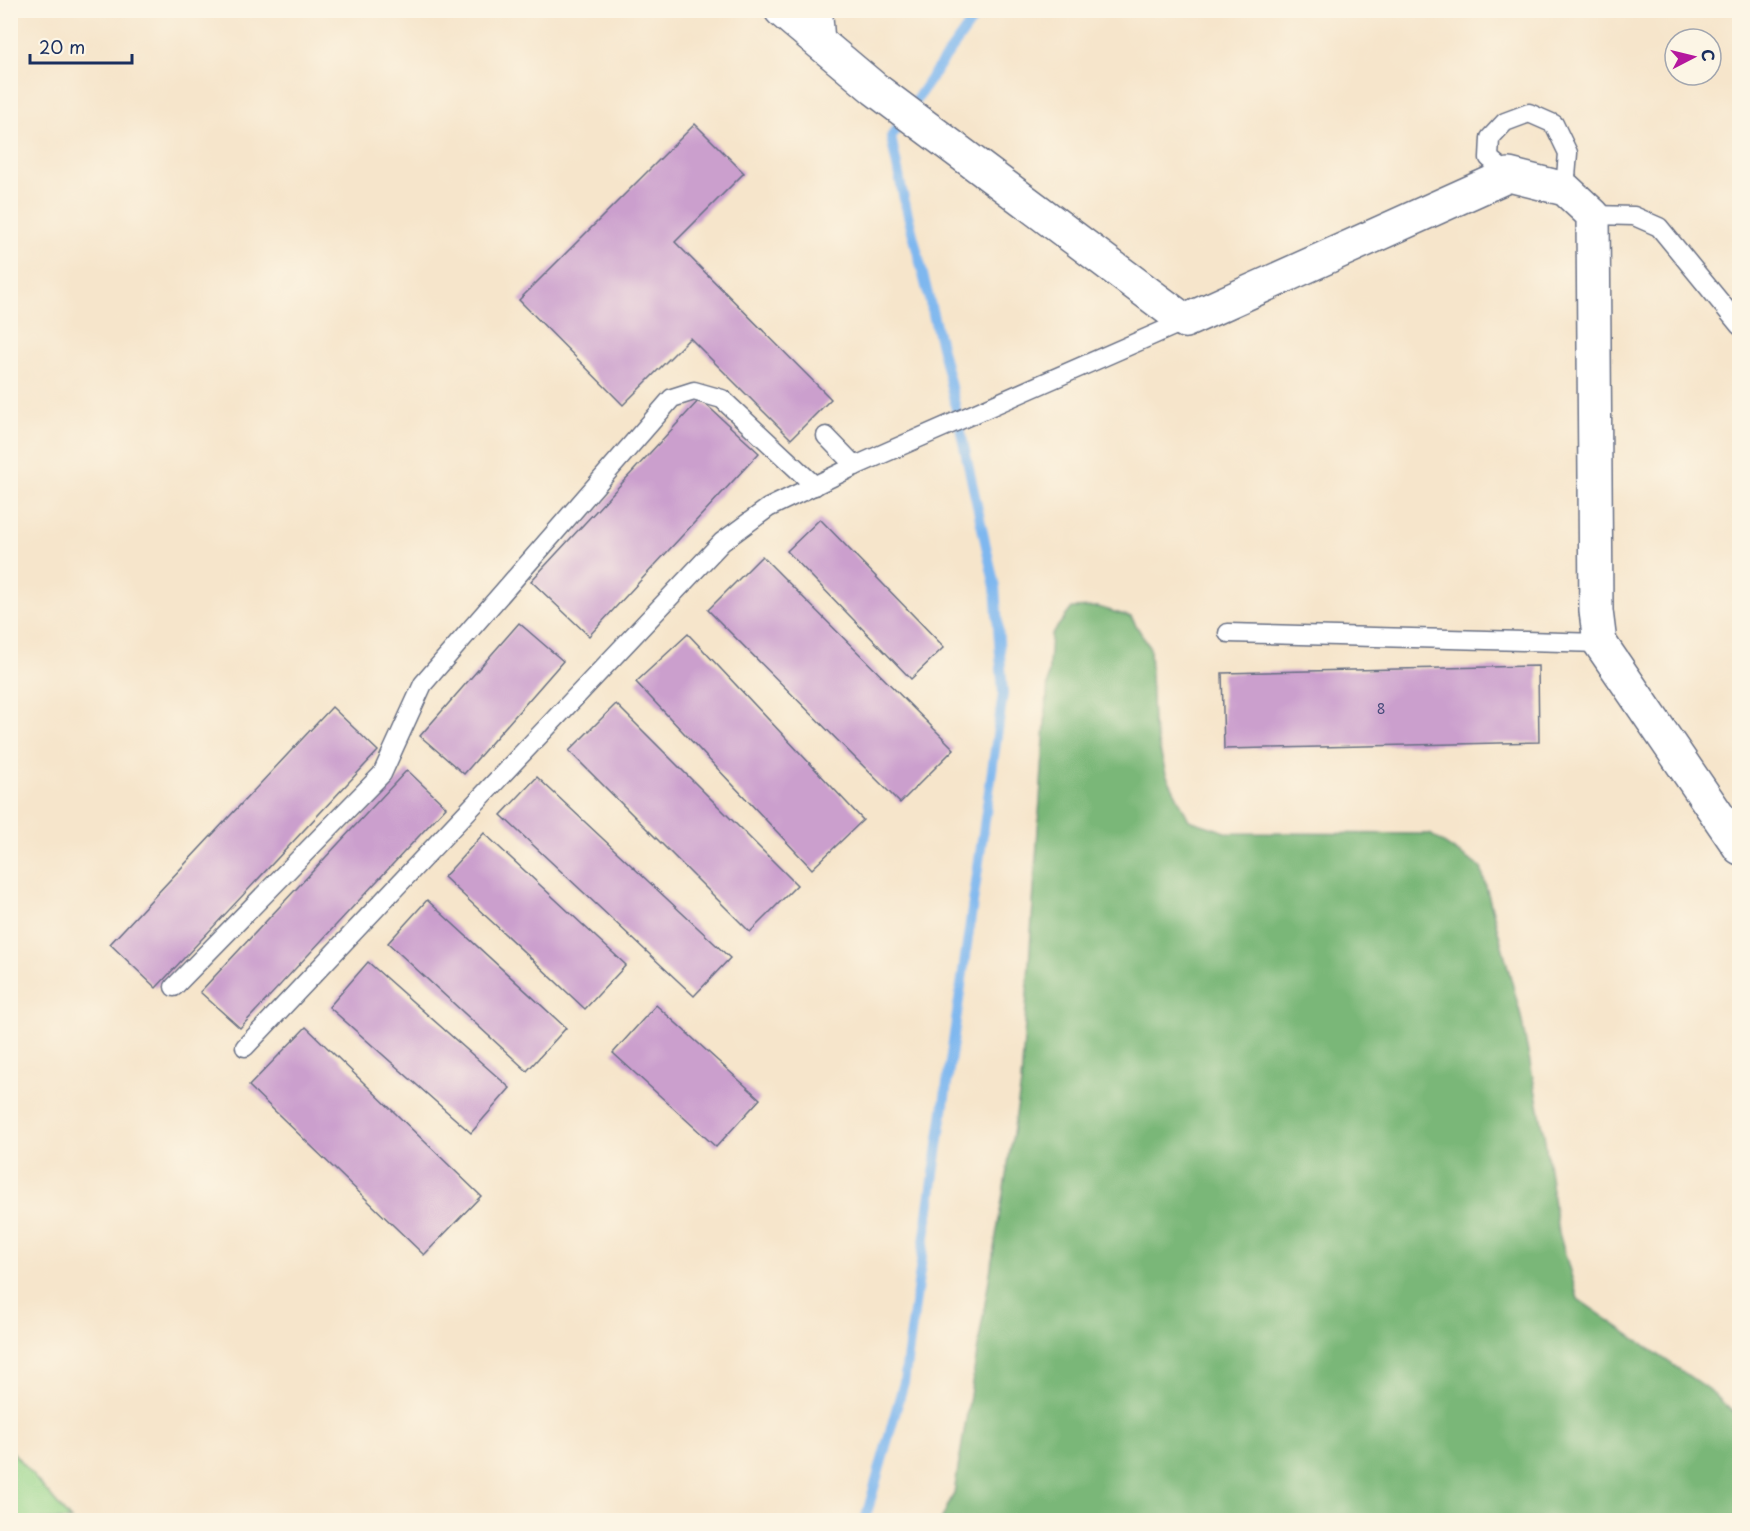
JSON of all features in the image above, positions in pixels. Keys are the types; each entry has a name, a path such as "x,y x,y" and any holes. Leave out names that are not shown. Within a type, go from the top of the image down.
{"street":[{"path":"781,10 894,103 1185,321 1509,175 1565,189 1593,215 1596,611 1600,644 1740,848"}],"lane":[{"path":"823,10 826,49"},
{"path":"1509,175 1489,158 1490,138 1505,122 1529,113 1554,124 1568,153 1565,189"},
{"path":"1593,215 1634,216 1659,227 1740,326"},
{"path":"245,1047 722,542 768,508 855,466 1185,321"},
{"path":"174,987 382,774 423,684 672,398 694,392 722,399 815,486"},
{"path":"826,436 855,466"},
{"path":"1228,633 1600,644"}],"green space":[{"path":"1098,607 1131,617 1150,648 1153,723 1166,774 1189,820 1229,833 1430,834 1481,868 1520,1012 1544,1134 1557,1226 1578,1299 1712,1392 1739,1418 1739,1520 941,1520 954,1493 1021,1084 1051,635 1072,608"},
{"path":"11,1450 71,1520 11,1520"}],"building":[{"path":"695,124 744,173 675,242 831,399 791,439 690,338 623,405 519,300"},
{"path":"700,399 759,453 589,636 531,581"},
{"path":"820,519 944,647 911,679 787,551"},
{"path":"762,556 954,749 900,803 708,610"},
{"path":"519,623 563,661 464,774 420,736"},
{"path":"688,634 863,820 812,869 636,682"},
{"path":"1538,666 1539,742 1224,749 1222,673"},
{"path":"616,704 797,885 750,932 569,751"},
{"path":"332,707 378,751 156,988 110,944"},
{"path":"407,770 446,807 240,1028 200,992"},
{"path":"537,777 730,958 694,996 501,815"},
{"path":"484,833 626,965 585,1009 444,877"},
{"path":"427,900 566,1028 527,1071 388,943"},
{"path":"368,962 510,1088 471,1133 329,1007"},
{"path":"656,1005 760,1099 716,1147 613,1053"},
{"path":"306,1027 481,1196 424,1255 249,1086"}],"waterway":[{"path":"865,1520 904,1382 1003,694 995,587 949,378 903,195 891,137 980,10"}]}
